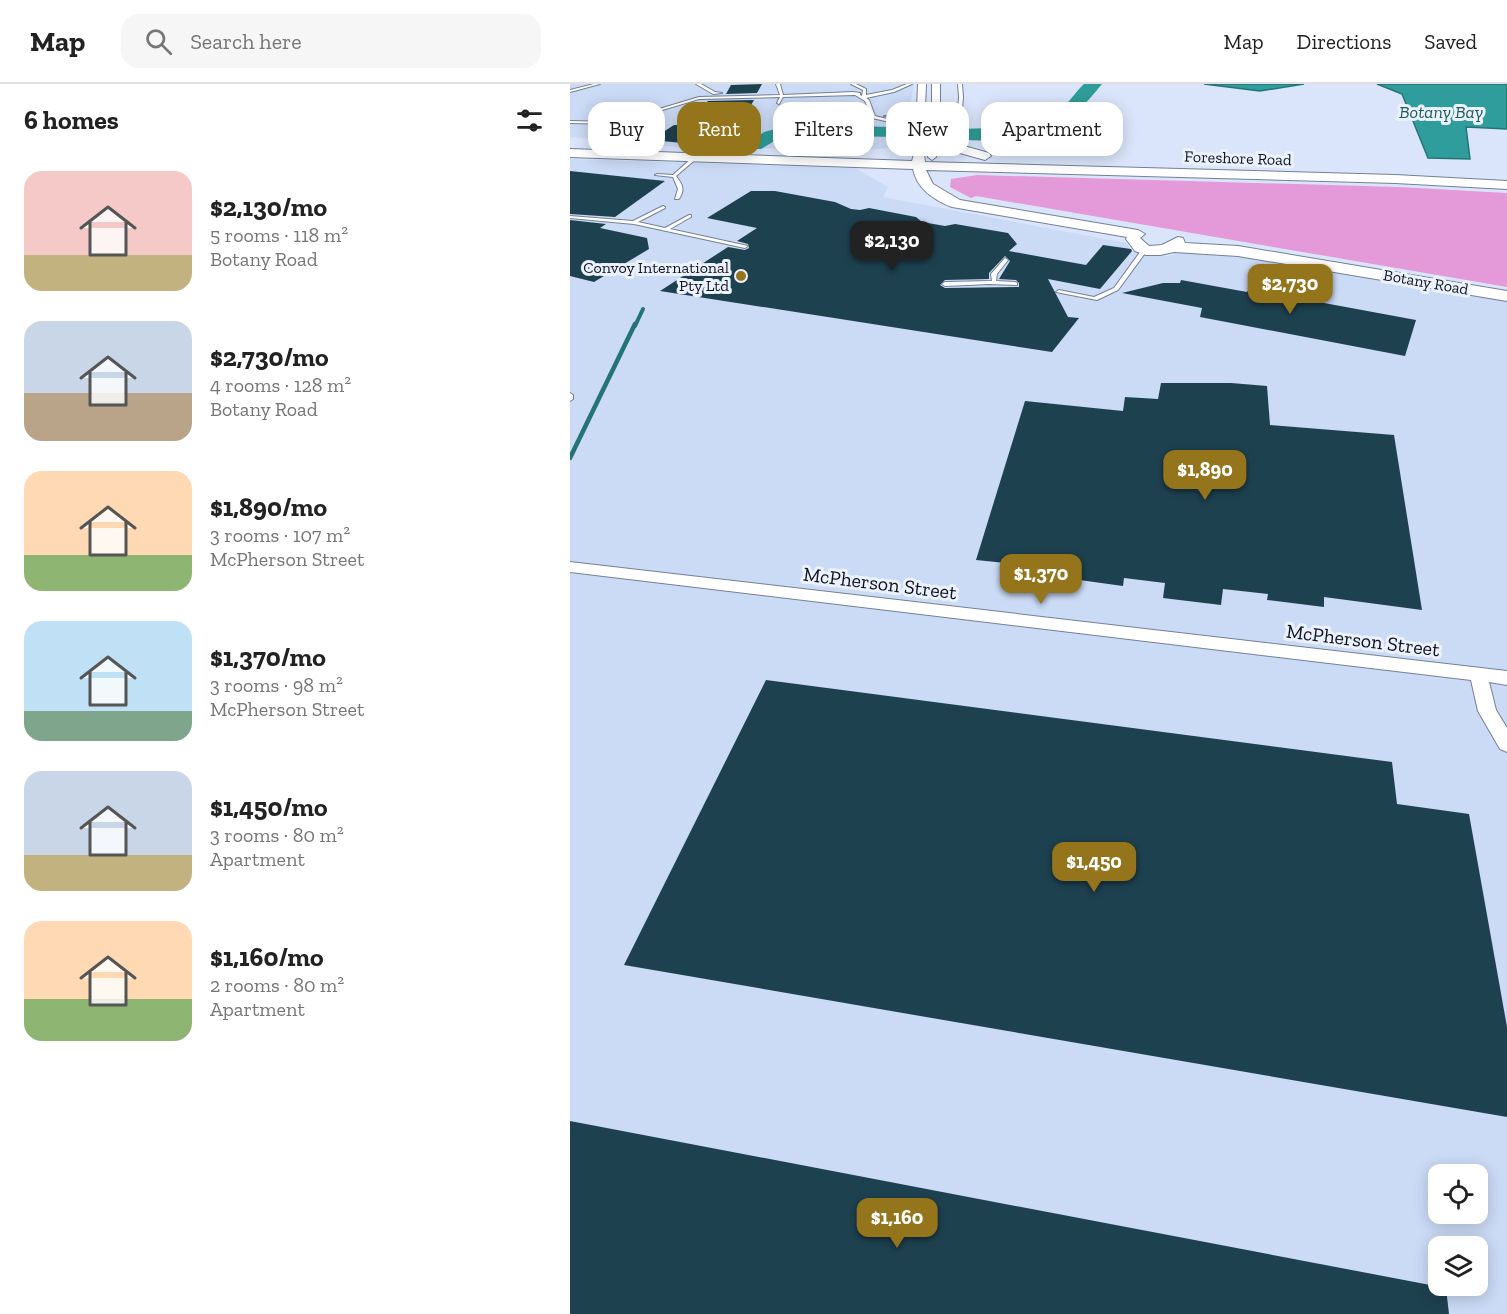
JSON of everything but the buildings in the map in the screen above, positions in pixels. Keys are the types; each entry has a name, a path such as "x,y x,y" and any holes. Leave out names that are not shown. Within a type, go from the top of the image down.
{"main road":[{"path":"570,145 657,151 769,153 925,161"},
{"path":"769,153 880,151"},
{"path":"969,152 997,159"},
{"path":"570,153 855,163 925,161"},
{"name":"Foreshore Road","path":"925,161 997,159 1352,166 1507,173"},
{"path":"925,161 919,172 924,183 937,195"},
{"name":"Foreshore Road","path":"925,161 1036,168 1395,179 1507,185"},
{"name":"Botany Road","path":"925,161 940,186 953,195 1005,211"},
{"name":"Botany Road","path":"855,163 898,174 937,195 970,207 1507,296"},
{"path":"970,200 949,189 945,185 945,179 964,171 1036,168"},
{"path":"1157,238 1161,250 1145,249 1135,245 1157,238"}],"street":[{"path":"922,84 922,102"},
{"path":"933,102 936,84"},
{"path":"925,156 925,161"},
{"path":"925,156 925,161"},
{"name":"McPherson Street","path":"570,567 1507,678"},
{"path":"1478,674 1487,711 1507,744"}],"lane":[{"path":"570,91 598,84"},
{"path":"698,84 714,93 858,94 867,102"},
{"path":"778,84 781,94 779,102"},
{"path":"853,84 865,90 864,97"},
{"path":"864,97 893,91 910,84"},
{"path":"960,84 961,102"},
{"path":"570,122 616,123 699,98 781,94"},
{"path":"657,175 674,176 694,159"},
{"path":"674,176 682,192 677,198"},
{"path":"634,223 663,207"},
{"path":"665,230 689,216"},
{"path":"570,217 634,223 745,246"},
{"path":"1059,292 1095,299 1116,290 1145,249"},
{"path":"994,280 994,274 1005,260"},
{"path":"945,284 972,284 994,280 1015,284"}],"shaded area":[{"path":"570,84 914,84 911,102 886,102 886,148 874,149 874,102 773,102 773,149 761,148 761,102 677,102 677,147 665,146 665,102 588,102 588,139 570,137"},
{"path":"570,159 855,168 888,187 883,197 1126,243 1132,251 1166,256 1194,251 1242,252 1507,296 1507,1314 570,1314"},
{"path":"977,175 1399,187 1507,193 1507,287 976,196 971,198 950,187 951,179"}],"water":[{"path":"1204,84 1304,84 1260,91"},
{"name":"Botany Bay","path":"1377,84 1507,84 1507,129 1466,127 1470,159 1428,158 1402,94"}],"waterway":[{"path":"969,134 1018,130 1057,118 1073,107 1086,90 1094,84"},
{"path":"761,141 790,130 886,132"},
{"path":"635,326 643,309"},
{"path":"570,458 635,324"}],"place":[{"name":"Convoy International Pty Ltd","path":"741,276"}]}
